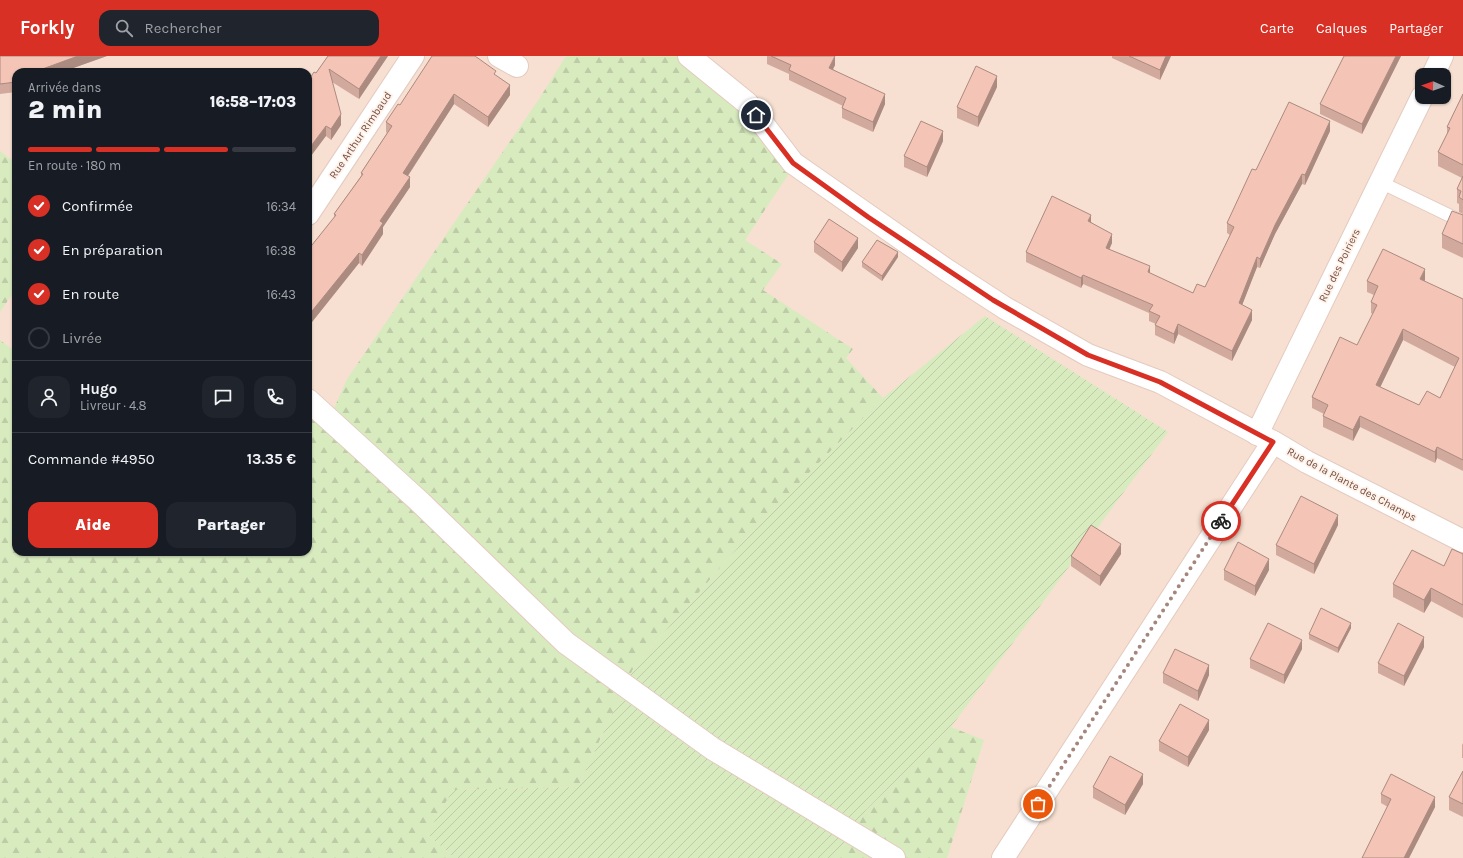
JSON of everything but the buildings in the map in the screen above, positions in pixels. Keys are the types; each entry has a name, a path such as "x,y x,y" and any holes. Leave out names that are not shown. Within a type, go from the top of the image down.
{"street":[{"name":"Rue Arthur Rimbaud","path":"312,208 413,56"},
{"name":"Rue de la Plante des Champs","path":"689,56 746,102 793,163 945,269 1005,308 1088,355 1160,382 1307,462 1463,541"},
{"path":"1436,68 1442,56"},
{"name":"Rue des Poiriers","path":"1003,858 1265,438 1380,182 1419,104"},
{"path":"312,404 421,503 566,643 713,749 894,858"}],"lane":[{"path":"1380,182 1463,222"}],"shaded area":[{"path":"0,56 1463,56 1463,858 0,858"}],"green space":[{"path":"566,56 678,56 735,106 790,172 745,240 782,264 763,290 853,349 846,358 883,398 755,528 634,667 578,787 453,790 427,834 455,858 0,858 0,340 12,349 12,556 312,556 312,407 328,422 347,379 539,99"},
{"path":"0,151 12,160 12,295 0,312"},
{"path":"985,316 1168,432 951,727 866,810 836,858 455,858 427,834 453,790 578,787 634,667 755,528 883,398"},
{"path":"951,727 984,740 947,858 836,858 866,810"}],"way so far":[{"path":"1038,804 1221,521"}],"route":[{"path":"756,115 793,163 868,217 1005,308 1088,355 1160,382 1273,442 1221,521"}]}
